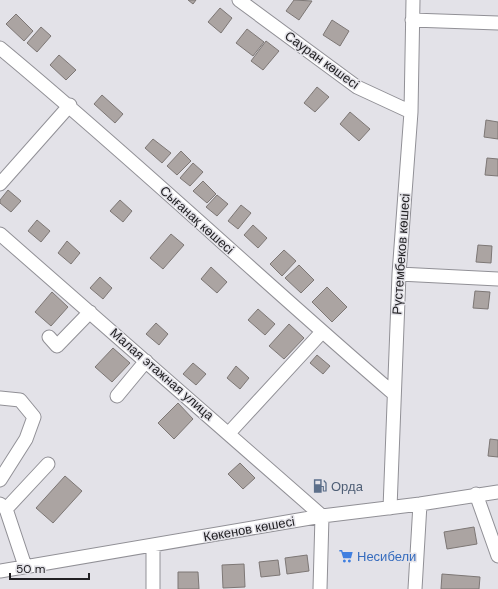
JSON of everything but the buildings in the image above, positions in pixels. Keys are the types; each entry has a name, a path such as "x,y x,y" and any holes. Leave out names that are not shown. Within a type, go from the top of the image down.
{"street":[{"name":"Сауран көшесі","path":"239,0 357,87 411,112"},
{"name":"Рүстембеков көшесі","path":"390,508 393,393 399,274 411,112 412,0"},
{"path":"412,20 498,23"},
{"name":"Сығанақ көшесі","path":"0,48 70,106 322,332 393,393"},
{"path":"0,184 70,106"},
{"name":"Малая этажная улица","path":"0,234 322,516"},
{"path":"399,274 498,279"},
{"path":"49,337 56,346 90,312"},
{"path":"229,433 322,332"},
{"path":"117,396 146,361"},
{"path":"0,398 20,400 34,417 26,439 0,480"},
{"path":"25,566 3,506 48,464"},
{"name":"Көкенов көшесі","path":"0,570 322,516 420,504 476,494 498,492"},
{"path":"476,494 498,556"},
{"path":"414,589 420,504"},
{"path":"320,589 322,516"},
{"path":"153,545 154,589"}],"place":[{"name":"Орда","path":"320,486"},
{"name":"Несибели","path":"346,556"}]}
